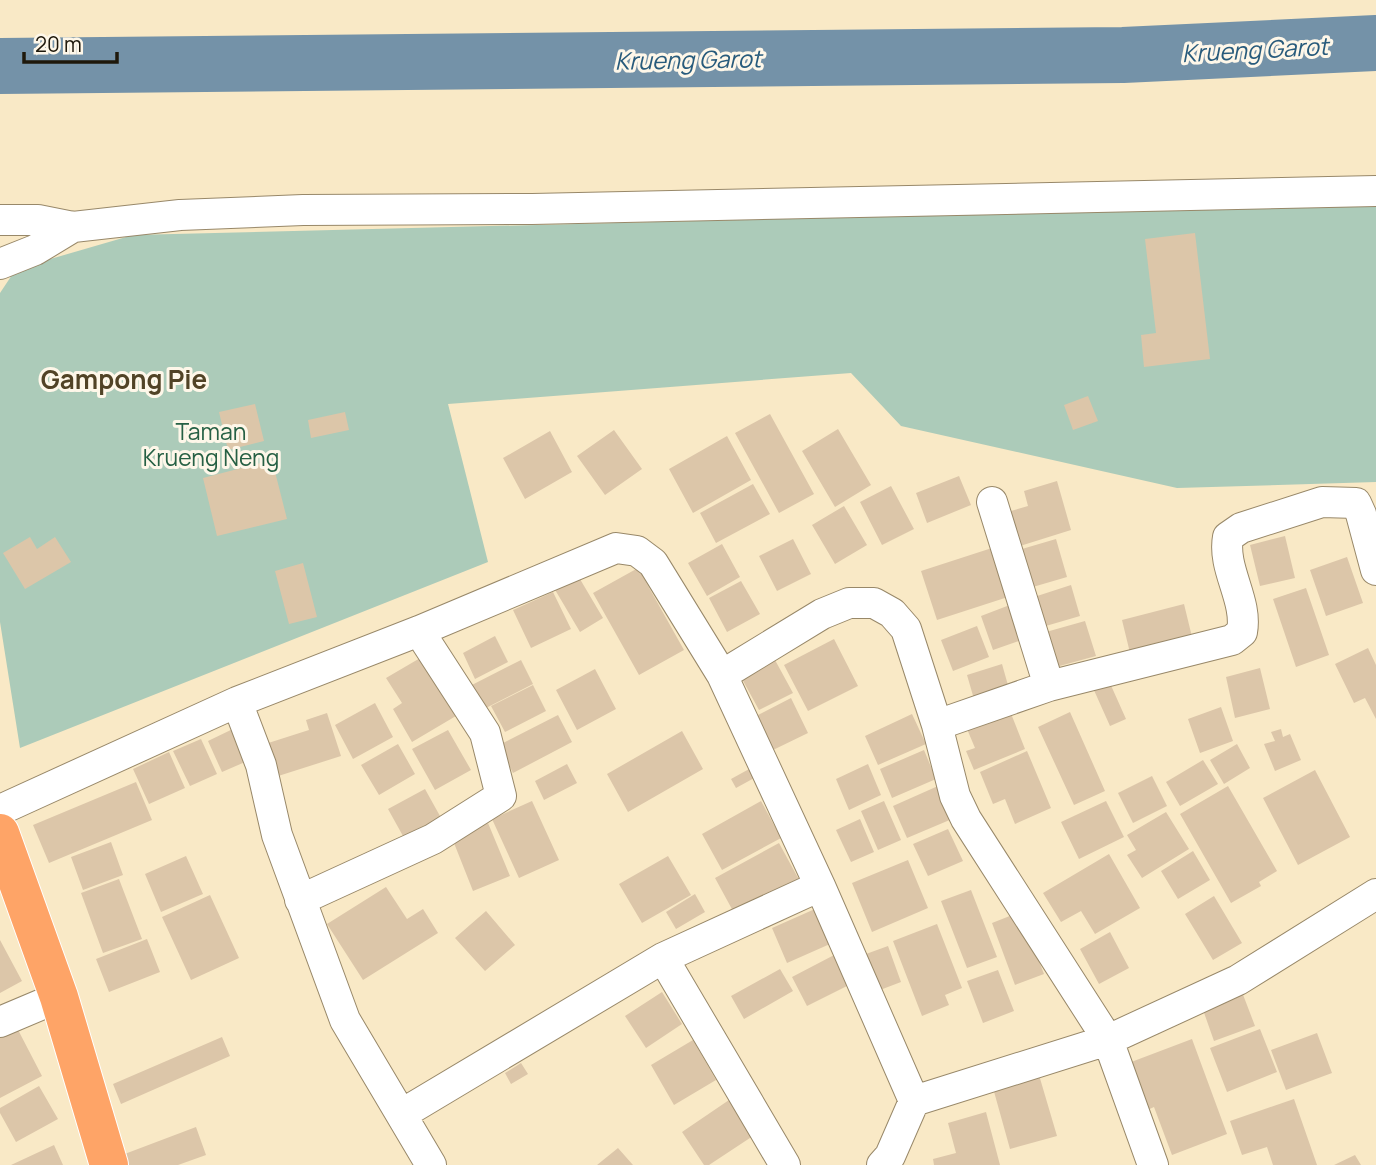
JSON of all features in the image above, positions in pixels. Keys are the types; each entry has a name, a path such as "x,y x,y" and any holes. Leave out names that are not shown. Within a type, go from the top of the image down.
{"highway":[{"path":"0,833 60,997 109,1165"}],"street":[{"path":"0,220 38,220 73,227 180,215 303,210 532,209 1376,191"},
{"path":"0,264 35,250 73,227"},
{"path":"992,502 1049,686"},
{"path":"937,725 1049,686 1232,640 1242,632 1244,618 1226,551 1228,537 1241,528 1322,502 1356,503 1376,570"},
{"path":"0,810 237,702 419,631 616,548 637,551 653,563 722,675 820,886 914,1101 890,1156 882,1165"},
{"path":"722,675 822,614 849,603 874,603 892,613 906,629 937,725 956,796 966,819 1108,1040 1153,1165"},
{"path":"300,900 433,839 501,796 485,733 419,631"},
{"path":"237,702 261,765 277,835 345,1020 431,1165"},
{"path":"402,1114 663,958 820,886"},
{"path":"914,1101 1108,1040 1238,980 1376,894"},
{"path":"663,958 785,1165"},
{"path":"0,1022 60,997"}],"green space":[{"name":"Taman Krueng Neng","path":"1376,204 1376,482 1177,488 901,426 851,373 448,404 488,562 20,748 0,622 0,293 16,269 133,235"}],"building":[{"path":"1195,233 1210,359 1144,367 1141,335 1156,333 1145,239"},
{"path":"1088,396 1098,421 1073,430 1064,405"},
{"path":"255,404 264,441 228,450 219,412"},
{"path":"345,412 349,430 311,438 308,420"},
{"path":"770,414 814,494 779,513 735,433"},
{"path":"838,429 871,485 835,507 802,451"},
{"path":"614,430 642,469 605,495 577,456"},
{"path":"550,431 572,472 525,499 503,458"},
{"path":"727,436 751,480 693,513 669,469"},
{"path":"272,460 287,519 217,536 203,478"},
{"path":"959,476 971,505 927,523 916,493"},
{"path":"1057,481 1071,530 1014,548 1004,513 1028,506 1024,491"},
{"path":"753,484 770,514 716,543 700,513"},
{"path":"891,486 914,529 882,545 860,502"},
{"path":"844,506 867,545 835,564 812,525"},
{"path":"1285,536 1295,578 1260,586 1250,545"},
{"path":"30,537 37,549 55,537 71,562 25,589 3,553"},
{"path":"793,539 811,574 777,591 759,556"},
{"path":"1056,539 1067,577 1026,589 1015,551"},
{"path":"722,544 740,577 707,596 688,563"},
{"path":"995,547 1011,596 937,620 921,571"},
{"path":"1347,557 1363,603 1326,616 1310,570"},
{"path":"303,563 317,617 289,624 275,571"},
{"path":"638,568 684,650 639,675 593,593"},
{"path":"577,574 603,618 580,632 554,588"},
{"path":"741,581 760,614 727,632 709,598"},
{"path":"1071,585 1080,616 1039,628 1031,598"},
{"path":"1306,588 1329,655 1296,667 1273,599"},
{"path":"553,592 571,629 531,648 513,610"},
{"path":"1015,603 1027,638 993,650 981,616"},
{"path":"1184,604 1193,641 1131,657 1122,620"},
{"path":"1085,621 1096,656 1056,667 1046,632"},
{"path":"977,626 989,657 953,671 941,640"},
{"path":"495,636 508,662 475,679 463,653"},
{"path":"834,639 858,686 808,711 784,665"},
{"path":"1368,648 1376,665 1376,719 1365,698 1354,703 1335,664"},
{"path":"427,654 461,713 412,742 393,709 402,703 386,678"},
{"path":"521,660 533,684 478,712 466,688"},
{"path":"775,660 793,693 759,710 741,677"},
{"path":"1002,664 1011,696 976,706 967,675"},
{"path":"1260,668 1270,709 1235,718 1226,677"},
{"path":"595,669 616,709 577,730 556,690"},
{"path":"1109,681 1126,719 1110,726 1093,688"},
{"path":"533,685 546,711 505,732 491,706"},
{"path":"791,698 808,733 773,750 756,716"},
{"path":"375,703 393,737 353,759 335,725"},
{"path":"1221,707 1233,741 1200,753 1188,719"},
{"path":"1010,711 1025,749 974,770 966,751 975,748 967,729"},
{"path":"1070,712 1105,791 1074,805 1038,727"},
{"path":"327,713 341,756 272,778 262,745 309,730 306,720"},
{"path":"912,714 926,744 878,765 865,736"},
{"path":"558,715 572,742 513,773 499,745"},
{"path":"237,727 252,759 222,772 208,741"},
{"path":"1281,729 1283,737 1290,734 1301,760 1275,771 1264,744 1275,741 1271,732"},
{"path":"448,730 471,770 435,790 412,749"},
{"path":"682,731 703,769 628,812 607,774"},
{"path":"201,739 217,774 190,786 173,751"},
{"path":"398,744 415,774 379,795 361,765"},
{"path":"1237,744 1250,768 1224,784 1210,760"},
{"path":"924,750 936,779 892,798 880,769"},
{"path":"1027,751 1051,808 1015,824 1005,799 993,804 980,772"},
{"path":"169,752 185,788 149,804 133,769"},
{"path":"1203,760 1218,784 1180,806 1166,782"},
{"path":"567,764 577,783 544,800 535,781"},
{"path":"868,764 881,795 849,810 836,779"},
{"path":"751,768 756,777 736,788 731,779"},
{"path":"1315,770 1350,837 1298,865 1263,798"},
{"path":"1152,776 1167,806 1133,823 1118,793"},
{"path":"136,782 152,820 49,863 33,825"},
{"path":"938,786 952,819 907,838 893,806"},
{"path":"1228,786 1277,871 1259,882 1261,886 1231,903 1180,814"},
{"path":"425,789 445,825 408,845 388,809"},
{"path":"532,801 559,860 519,878 492,819"},
{"path":"761,801 781,838 722,870 702,834"},
{"path":"884,801 901,840 878,850 861,811"},
{"path":"1106,801 1124,837 1079,859 1061,822"},
{"path":"1166,812 1189,849 1142,878 1127,855 1136,850 1127,835"},
{"path":"860,819 874,852 851,862 836,830"},
{"path":"488,823 510,876 473,891 452,838"},
{"path":"948,829 963,861 928,876 913,844"},
{"path":"111,842 123,875 83,890 71,857"},
{"path":"779,843 803,887 739,922 715,878"},
{"path":"1193,851 1210,880 1178,899 1161,871"},
{"path":"1109,854 1140,908 1095,934 1081,911 1061,922 1043,893"},
{"path":"186,856 203,894 161,912 145,874"},
{"path":"668,856 691,895 642,923 619,884"},
{"path":"908,860 928,908 872,932 852,883"},
{"path":"119,879 142,939 103,953 81,893"},
{"path":"386,887 407,919 423,909 438,933 363,980 327,924"},
{"path":"971,890 997,957 967,968 941,901"},
{"path":"695,894 705,912 676,929 666,912"},
{"path":"210,895 239,958 191,980 162,917"},
{"path":"1214,896 1242,943 1213,960 1185,914"},
{"path":"824,905 839,940 787,963 772,928"},
{"path":"486,911 515,945 485,971 455,938"},
{"path":"1020,912 1044,974 1015,985 992,923"},
{"path":"937,924 962,988 945,995 949,1005 922,1016 893,941"},
{"path":"1110,932 1129,968 1099,984 1080,949"},
{"path":"147,939 160,972 109,992 96,959"},
{"path":"0,940 22,981 0,993"},
{"path":"888,946 901,982 880,990 866,954"},
{"path":"838,953 853,983 807,1006 792,977"},
{"path":"780,969 793,991 744,1019 731,996"},
{"path":"998,970 1014,1011 983,1023 967,981"},
{"path":"662,992 682,1024 646,1048 625,1016"},
{"path":"1242,992 1255,1026 1214,1041 1202,1007"},
{"path":"15,1024 42,1076 0,1098 0,1031"},
{"path":"1260,1029 1277,1072 1227,1092 1210,1048"},
{"path":"1317,1033 1332,1073 1286,1090 1271,1050"},
{"path":"222,1037 230,1056 121,1104 113,1084"},
{"path":"1192,1039 1227,1134 1172,1155 1154,1107 1139,1114 1126,1064"},
{"path":"693,1040 716,1080 674,1105 651,1065"},
{"path":"521,1063 528,1074 511,1084 505,1073"},
{"path":"1039,1075 1057,1136 1010,1149 993,1088"},
{"path":"39,1086 58,1119 16,1142 0,1113 0,1108"},
{"path":"732,1098 756,1134 709,1165 704,1165 682,1132"},
{"path":"1294,1099 1317,1165 1273,1165 1267,1147 1242,1155 1230,1121"},
{"path":"986,1112 1000,1165 934,1165 933,1159 956,1153 948,1123"},
{"path":"196,1127 206,1155 178,1165 125,1165 122,1155"},
{"path":"54,1145 63,1165 11,1165"},
{"path":"618,1148 633,1165 597,1165"},
{"path":"1355,1155 1361,1165 1334,1165"}],"waterway":[{"name":"Krueng Garot","path":"0,66 1123,55 1376,43"}],"district":[{"name":"Gampong Pie","path":"124,379"}]}
